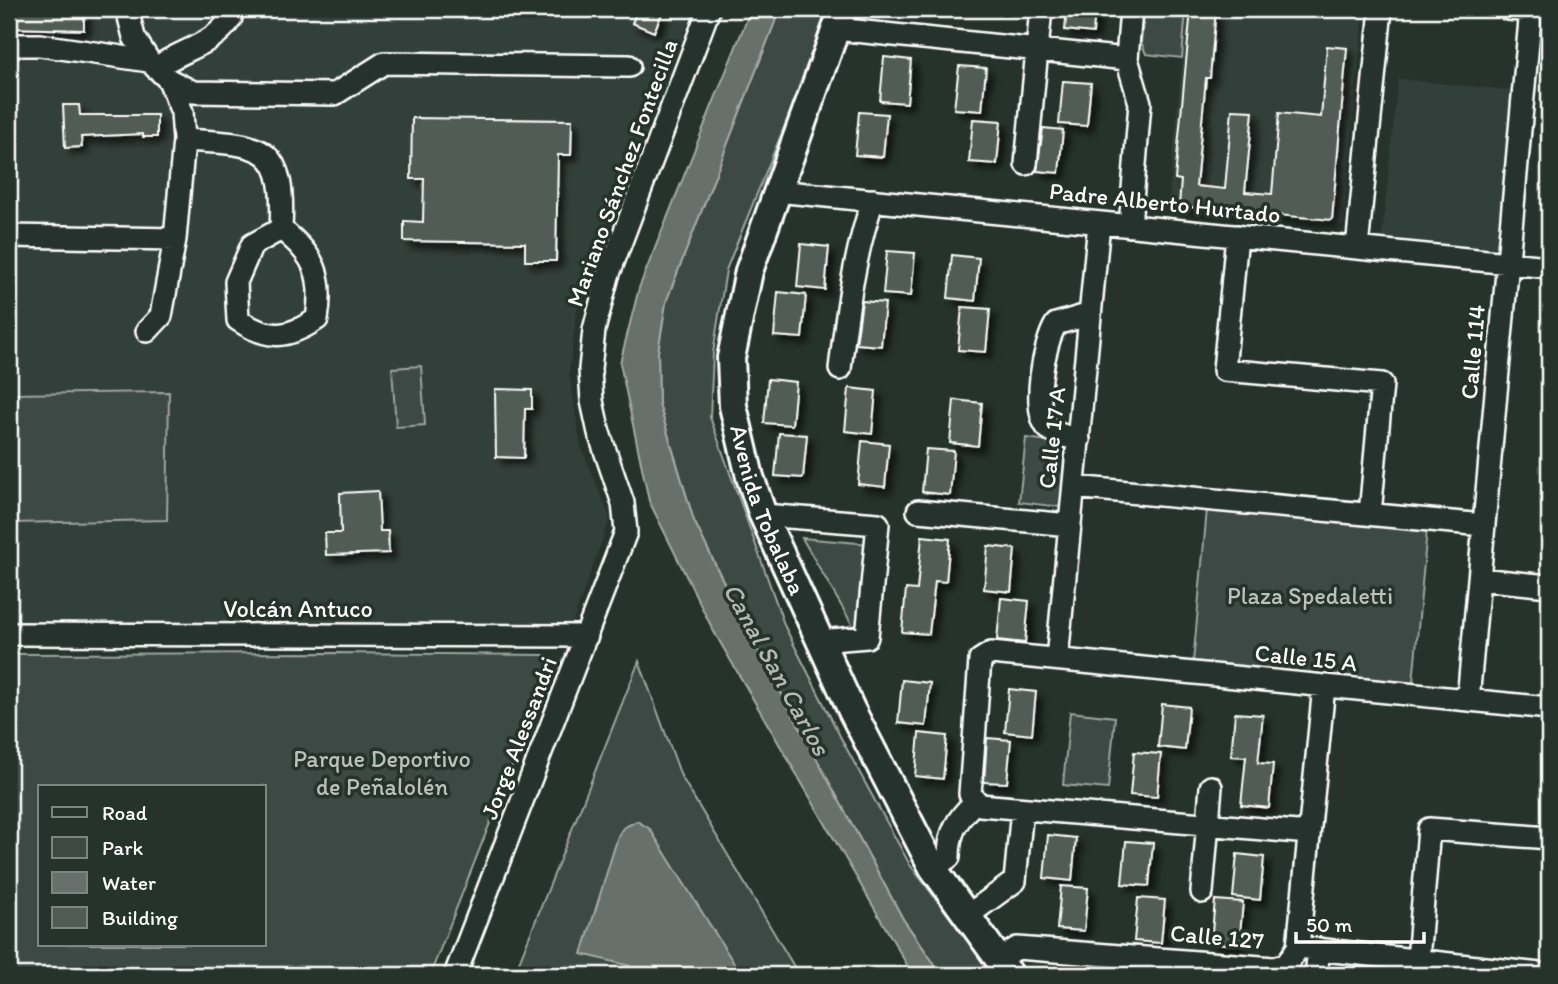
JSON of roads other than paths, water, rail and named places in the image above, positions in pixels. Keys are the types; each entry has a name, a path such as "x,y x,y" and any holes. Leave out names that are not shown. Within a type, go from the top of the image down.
{"main road":[{"name":"Avenida Tobalaba","path":"839,19 776,191 741,301 730,374 741,444 763,515 819,641 894,796 933,868 1005,968"}],"street":[{"path":"127,9 134,37 158,70 182,112 184,141 175,239 161,316 147,331"},
{"path":"158,70 177,54 212,39 232,18 231,9"},
{"name":"Mariano Sánchez Fontecilla","path":"626,519 599,433 592,401 590,369 594,330 608,276 709,9"},
{"path":"1026,164 1041,9"},
{"path":"1129,226 1140,103 1127,59 1131,9"},
{"path":"1357,248 1381,9"},
{"path":"1508,9 1531,10"},
{"name":"Calle 114","path":"1468,700 1531,10"},
{"path":"839,19 1037,50 1127,59"},
{"path":"9,45 40,45 158,70 193,92 335,94 384,62 629,66"},
{"path":"184,141 244,144 266,155 279,174 281,229"},
{"name":"Padre Alberto Hurtado","path":"776,191 1549,267"},
{"path":"840,369 861,235 873,200"},
{"name":"Calle 17 A","path":"1057,659 1099,223"},
{"path":"281,229 299,243 317,267 321,296 317,318 299,331 275,335 255,331 238,320 236,282 252,245 281,229"},
{"path":"9,236 175,239"},
{"path":"1237,236 1224,370 1382,384 1370,514"},
{"path":"1079,440 1050,430 1042,419 1044,352 1055,324 1090,314"},
{"path":"1074,487 1484,525"},
{"path":"918,511 1070,525"},
{"path":"763,515 878,524 867,637 819,641"},
{"name":"Jorge Alessandri","path":"455,975 622,547 626,519"},
{"path":"1479,579 1549,586"},
{"name":"Volcán Antuco","path":"9,634 587,636"},
{"name":"Calle 15 A","path":"975,802 970,794 980,660 991,653 1549,708"},
{"path":"1316,975 1308,948 1309,833 1324,686"},
{"path":"1202,892 1211,787"},
{"path":"933,868 949,857 949,836 960,817 975,802 1022,809 1309,833"},
{"path":"967,916 1014,881 1022,809"},
{"path":"1412,965 1429,829 1549,838"},
{"name":"Calle 127","path":"1005,968 1017,948 1230,970 1274,968 1287,964 1308,948"},
{"path":"1308,948 1412,965 1549,975"}],"water":[{"path":"751,9 780,9 666,302 658,352 659,404 694,521 745,626 903,919 942,975 913,975 713,630 649,501 620,363 639,288"},
{"path":"637,821 650,829 737,968 738,975 628,975 630,966 582,954 618,836 623,828"}],"park label":[{"name":"Plaza Spedaletti","path":"1310,596"},
{"name":"Parque Deportivo de Peñalolén","path":"382,773"}],"water label":[{"name":"Canal San Carlos","path":"777,669"}]}
